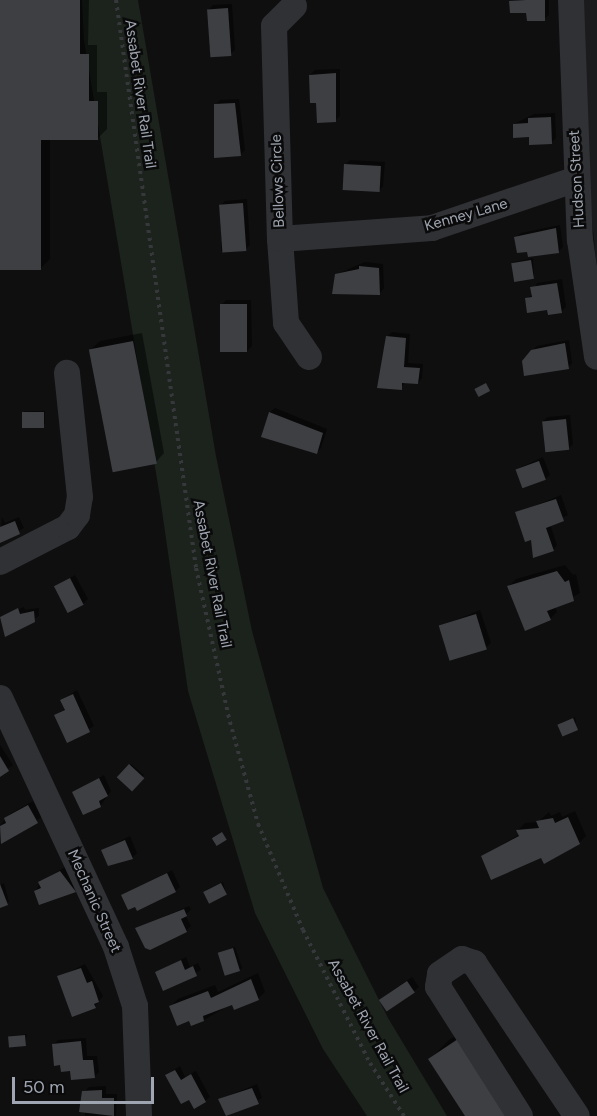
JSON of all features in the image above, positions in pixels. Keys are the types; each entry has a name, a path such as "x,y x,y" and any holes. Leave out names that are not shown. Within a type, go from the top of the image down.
{"street":[{"name":"Hudson Street","path":"571,0 580,240 597,357"},
{"name":"Bellows Circle","path":"294,6 274,26 280,239 286,323 309,357"},
{"name":"Kenney Lane","path":"280,239 432,228 577,179"},
{"path":"0,562 68,526 77,515 80,497 67,373"},
{"name":"Mechanic Street","path":"0,698 116,947 135,1006 139,1116"},
{"path":"520,1116 438,987 440,974 462,959 474,963 577,1116"}],"path":[{"name":"Assabet River Rail Trail","path":"116,0 196,568 230,722 258,824 303,930 370,1063 404,1116"}],"shaded area":[{"path":"82,0 138,0 216,456 252,631 323,888 388,1018 447,1116 367,1116 323,1049 255,913 188,691 160,497 84,40"},
{"path":"582,0 597,0 597,269 587,170"}],"building":[{"path":"0,0 80,0 80,54 89,54 89,101 98,101 98,140 41,140 41,270 0,270"},
{"path":"545,0 545,21 527,21 526,13 510,13 509,1"},
{"path":"228,8 231,56 210,57 207,9"},
{"path":"336,73 336,122 317,123 316,103 310,103 309,75"},
{"path":"235,103 241,156 214,158 214,104"},
{"path":"551,117 552,144 529,145 529,137 513,138 513,124 528,123 528,118"},
{"path":"344,164 381,166 380,192 343,190"},
{"path":"243,203 246,251 222,253 219,205"},
{"path":"556,228 559,253 528,257 527,252 517,253 514,237"},
{"path":"531,260 534,279 514,282 511,263"},
{"path":"359,266 379,268 380,295 332,294 335,274 359,269"},
{"path":"557,283 562,313 548,315 547,310 527,313 525,298 532,297 530,287"},
{"path":"220,304 247,304 247,352 220,352"},
{"path":"386,336 406,338 404,367 420,368 418,384 402,383 402,390 377,388"},
{"path":"133,341 157,464 113,472 89,350"},
{"path":"565,343 569,369 524,376 522,361 531,350"},
{"path":"486,383 490,391 479,397 474,389"},
{"path":"22,412 44,412 44,428 22,428"},
{"path":"269,412 323,433 317,454 261,437"},
{"path":"566,419 569,450 545,452 542,422"},
{"path":"539,461 546,480 522,488 516,470"},
{"path":"556,499 564,521 546,528 554,551 533,558 531,540 525,542 515,512"},
{"path":"15,521 20,534 0,543 0,527"},
{"path":"557,571 565,582 569,580 574,601 547,611 551,620 525,631 507,586"},
{"path":"70,578 84,605 68,613 54,586"},
{"path":"18,608 20,614 34,611 35,622 5,637 0,617"},
{"path":"476,614 487,649 450,661 439,625"},
{"path":"73,694 90,732 67,743 54,715 65,710 60,700"},
{"path":"573,718 578,730 562,737 557,725"},
{"path":"0,756 9,771 0,777"},
{"path":"129,764 144,778 132,791 117,777"},
{"path":"99,778 108,796 99,801 101,807 83,815 72,792"},
{"path":"28,805 38,823 1,844 0,826 6,823 4,818"},
{"path":"568,817 580,844 544,864 541,858 491,880 481,856 519,836 516,830 539,828 536,821 553,818 555,823"},
{"path":"222,832 227,840 217,846 212,838"},
{"path":"125,840 133,859 108,866 101,850"},
{"path":"60,871 76,892 39,905 34,891 41,888 38,882"},
{"path":"167,873 176,892 137,911 135,907 128,910 121,895"},
{"path":"221,883 227,895 209,904 203,892"},
{"path":"0,884 8,905 0,908"},
{"path":"184,909 187,916 181,919 187,932 150,950 145,948 135,928"},
{"path":"233,948 240,971 225,976 218,953"},
{"path":"181,960 185,970 193,966 197,976 163,991 155,972"},
{"path":"81,968 87,983 92,981 99,1002 94,1004 96,1008 72,1017 57,976"},
{"path":"251,979 259,1000 234,1010 232,1005 203,1016 204,1021 191,1026 189,1021 177,1026 169,1006 208,991 211,998"},
{"path":"407,981 415,993 387,1012 379,1000"},
{"path":"25,1035 26,1046 9,1047 8,1036"},
{"path":"458,1039 515,1116 465,1116 428,1059"},
{"path":"81,1041 83,1060 93,1060 95,1078 71,1080 70,1071 61,1072 60,1065 54,1066 52,1044"},
{"path":"175,1070 181,1080 191,1074 206,1102 194,1109 189,1100 181,1104 165,1075"},
{"path":"252,1088 259,1104 226,1116 218,1099"},
{"path":"102,1090 102,1098 114,1098 114,1116 79,1112 82,1091"}]}
